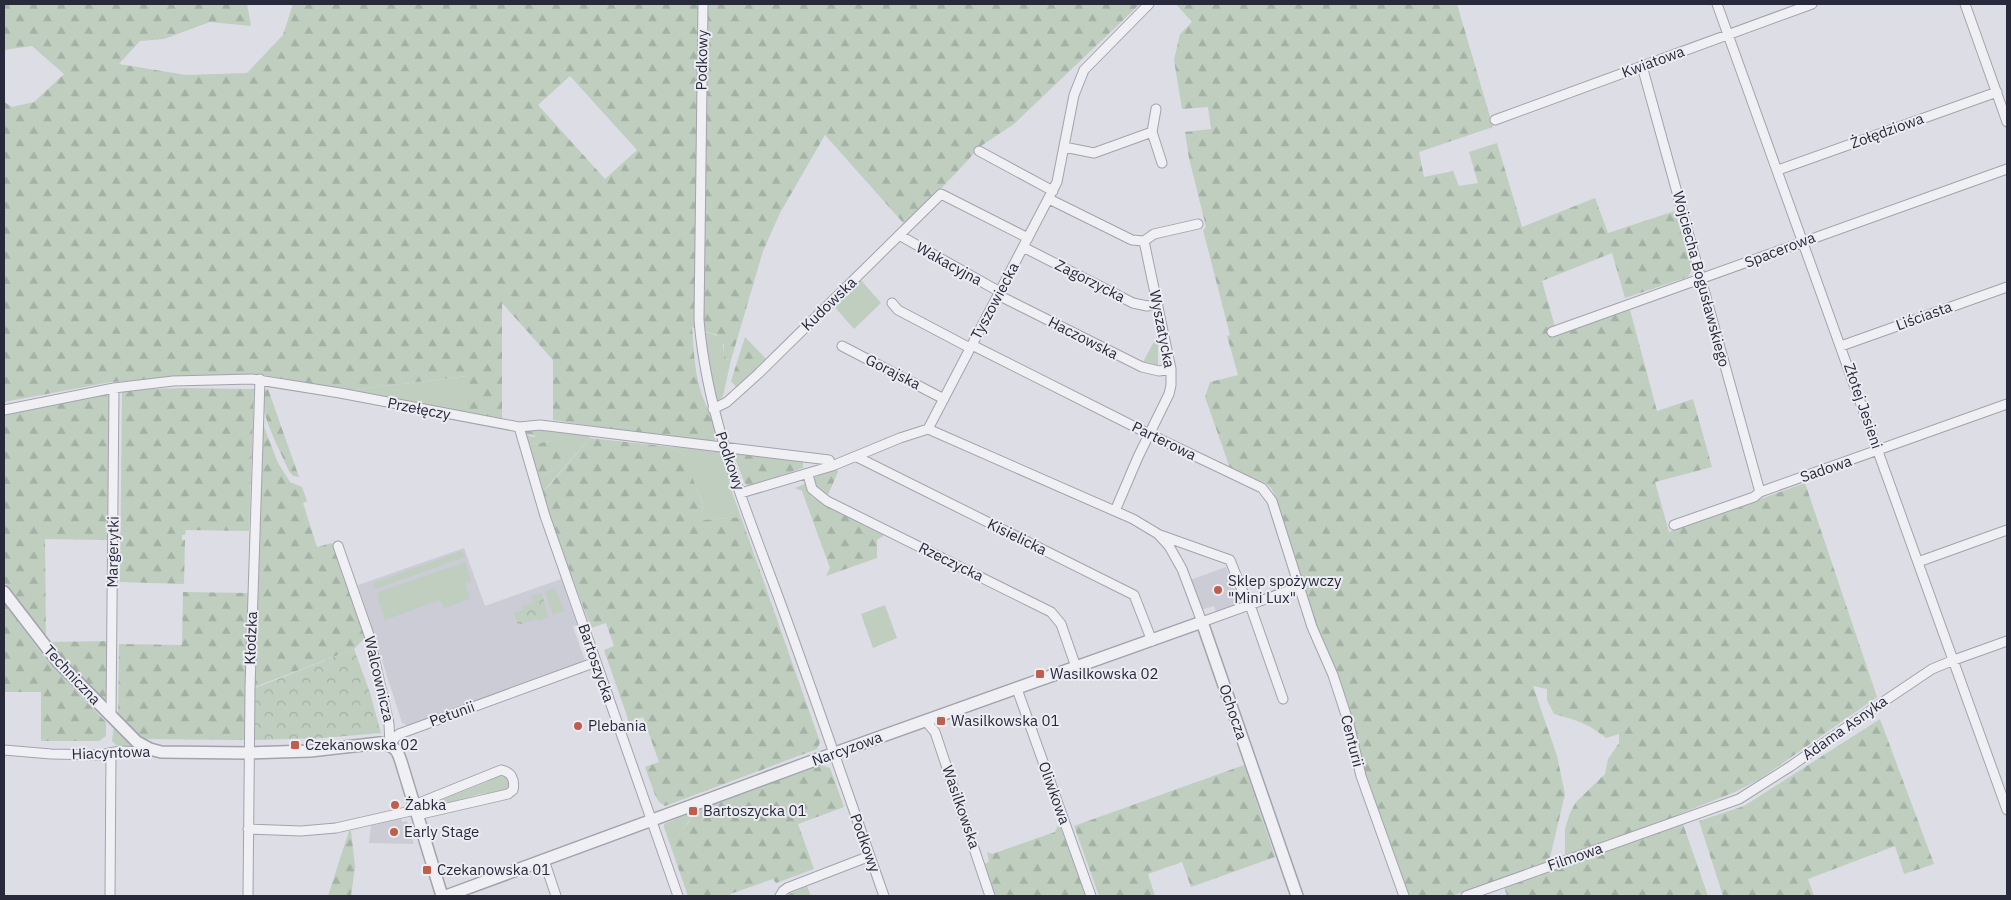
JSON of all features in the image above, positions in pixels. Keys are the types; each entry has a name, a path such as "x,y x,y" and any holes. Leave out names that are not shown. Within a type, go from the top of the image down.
{"street":[{"name":"Podkowy","path":"703,4 699,320 702,350 713,409 741,494 884,896"},
{"name":"Tyszowiecka","path":"928,429 1051,195 1060,172 1074,95 1084,70 1149,4"},
{"name":"Złotej Jesieni","path":"1717,4 2007,810"},
{"name":"Kwiatowa","path":"1495,120 1812,4"},
{"path":"1965,4 2007,122"},
{"name":"Wojciecha Bogusławskiego","path":"1642,66 1760,492"},
{"name":"Żołędziowa","path":"1778,170 1997,92"},
{"path":"1156,110 1152,132 1162,163"},
{"path":"1064,147 1094,152 1152,132"},
{"path":"979,151 1051,195 1132,240 1144,241 1154,234 1198,224"},
{"name":"Spacerowa","path":"1552,332 1702,280 1803,241 2007,169"},
{"name":"Kudowska","path":"713,409 727,402 758,374 942,194 1028,238"},
{"name":"Wakacyjna","path":"899,235 999,294"},
{"name":"Wyszatycka","path":"1114,511 1169,394 1171,385 1171,369 1144,241"},
{"name":"Zagorzycka","path":"1023,247 1134,303 1147,306 1158,304"},
{"name":"Liściasta","path":"1841,346 2007,287"},
{"name":"Haczowska","path":"999,294 1142,367 1159,371 1171,369"},
{"name":"Parterowa","path":"892,303 898,310 1262,488 1272,501 1299,587"},
{"name":"Gorajska","path":"842,346 944,399"},
{"name":"Przełęczy","path":"4,410 114,388 172,381 260,379 519,427 540,425 725,447 829,460 832,466"},
{"name":"Kłodzka","path":"248,896 248,753 260,379"},
{"name":"Margerytki","path":"111,716 114,388"},
{"name":"Sadowa","path":"1674,525 1754,497 1760,492 2007,404"},
{"name":"Bartoszycka","path":"519,427 545,516 678,896"},
{"path":"741,494 808,475 857,458 900,438 928,429"},
{"name":"Ochocza","path":"928,429 1133,519 1158,534 1230,560 1249,605"},
{"name":"Kisielicka","path":"857,458 1134,595 1152,641"},
{"name":"Rzeczycka","path":"808,475 812,489 827,501 1019,595 1056,616 1062,624 1076,667"},
{"path":"1918,562 2007,530"},
{"name":"Ochocza","path":"1158,534 1176,558 1202,622 1297,896"},
{"name":"Walcownicza","path":"338,546 369,635 389,724 390,745 398,753 442,896"},
{"name":"Narcyzowa","path":"446,896 927,720 1299,587"},
{"name":"Centurii","path":"1299,587 1312,627 1333,675 1349,724 1361,776 1404,896"},
{"name":"Techniczna","path":"4,592 58,661 137,742 150,749"},
{"path":"1249,605 1283,699"},
{"name":"Adama Asnyka","path":"1685,819 1732,802 1759,787 1932,670 2007,641"},
{"name":"Petunii","path":"390,745 399,734 596,662"},
{"name":"Oliwkowa","path":"1017,689 1091,896"},
{"name":"Wasilkowska","path":"927,720 936,732 990,896"},
{"path":"248,753 310,751 380,744 390,745"},
{"name":"Hiacyntowa","path":"4,750 51,754 100,755 143,752 150,749 161,752 248,753"},
{"path":"110,896 112,753"},
{"path":"248,829 307,830 336,828 415,810 508,794 513,790 513,778 510,773 501,770 415,810"},
{"name":"Filmowa","path":"1466,896 1685,819"},
{"path":"780,896 786,888 870,856"},
{"path":"544,860 556,896"}],"shaded area":[{"path":"464,548 485,606 561,579 577,625 573,627 585,660 583,663 409,726 402,723 358,585"},
{"path":"1226,567 1240,603 1216,612 1214,606 1200,610 1190,580"},
{"path":"401,818 402,822 407,821 414,844 369,843 371,826"}],"green space":[{"path":"4,4 247,4 251,26 210,22 164,39 140,41 119,64 186,75 247,73 283,35 293,4 1140,4 1014,124 981,146 906,226 825,135 780,213 763,251 731,360 724,359 724,344 719,341 717,335 692,327 698,381 715,428 715,441 659,436 553,420 553,360 502,303 502,419 465,412 467,376 344,391 264,375 111,382 4,402 4,102 12,107 34,102 64,74 32,46 4,50","holes":["570,76 637,150 605,179 538,105"]},
{"path":"1176,4 1457,4 1493,127 1419,152 1424,177 1453,171 1459,186 1478,183 1469,152 1497,143 1522,227 1595,198 1608,233 1675,211 1692,269 1688,277 1625,298 1612,253 1542,281 1557,334 1630,310 1657,411 1693,399 1712,467 1655,482 1669,532 1805,483 1877,697 1760,779 1735,792 1677,815 1677,817 1565,856 1565,829 1570,813 1576,802 1605,774 1608,759 1619,743 1619,734 1606,738 1582,723 1554,714 1547,700 1547,689 1533,686 1557,756 1565,794 1549,862 1452,896 1407,896 1308,609 1304,588 1276,498 1271,488 1265,483 1230,468 1205,397 1210,382 1238,375 1227,336 1230,335 1203,230 1206,227 1189,158 1185,132 1211,129 1208,107 1182,109 1174,60 1180,34 1192,22"},
{"path":"860,279 881,303 854,329 833,305"},
{"path":"705,332 716,335 721,340 724,348 724,359 731,360 723,396 718,401 716,401 708,363"},
{"path":"1158,334 1158,369 1142,364"},
{"path":"745,337 768,361 738,389 731,381"},
{"path":"468,376 465,412 344,391"},
{"path":"184,388 254,389 249,531 186,530 185,535 182,535 182,540 185,540 184,584 120,582 122,390"},
{"path":"268,389 299,477 293,476 289,471 267,420 263,399 264,391"},
{"path":"111,392 111,540 45,539 46,642 4,582 4,414"},
{"path":"261,419 278,463 290,482 302,487 307,501 303,503 317,547 332,543 365,638 354,649 255,687"},
{"path":"524,429 549,429 547,435 540,437 526,434"},
{"path":"549,429 590,434 590,438 547,487 540,491 538,478 557,468 564,461 549,441 527,445 526,434 532,437 546,435"},
{"path":"590,438 672,447 683,454 703,504 702,520 741,517 820,742 817,749 665,806 659,802 645,767 659,762 643,717 629,722 604,650 614,646 606,623 591,628 540,491 548,487"},
{"path":"556,440 561,443 564,461 557,468 538,478 527,445"},
{"path":"672,447 712,449 723,452 733,482 729,484 741,517 702,520 703,503 683,454"},
{"path":"732,450 803,461 803,468 749,486 745,484"},
{"path":"837,469 838,472 827,497 818,492 812,480 813,478"},
{"path":"807,483 812,497 884,532 883,536 877,540 877,558 826,576 830,568 802,491 795,488"},
{"path":"462,551 465,557 375,589 373,583"},
{"path":"465,562 471,581 465,583 470,599 444,608 440,600 385,620 376,593"},
{"path":"555,588 564,611 553,615 545,592"},
{"path":"183,592 248,593 244,740 143,739 118,717 119,644 182,645"},
{"path":"542,593 548,617 539,621 538,619 518,625 514,613 523,610 522,606 533,602 531,596"},
{"path":"4,603 49,663 106,722 106,736 99,741 41,741 41,692 4,692"},
{"path":"885,605 897,638 873,648 861,614"},
{"path":"109,641 107,704 46,642"},
{"path":"354,649 370,693 381,733 322,738 254,740 255,688"},
{"path":"1880,719 1934,864 1904,874 1895,846 1808,879 1814,896 1723,896 1699,821 1744,806"},
{"path":"114,725 134,745 133,748 123,748 123,745 116,745 112,741"},
{"path":"822,765 830,768 844,807 798,824 814,869 776,883 773,879 730,894 731,896 688,896 672,850 675,837 697,810"},
{"path":"1244,765 1275,857 1191,887 1182,862 1148,874 1155,896 1099,896 1074,826"},
{"path":"499,774 507,775 511,784 508,791 480,794 441,805 437,803 487,782 489,778"},
{"path":"697,810 679,833 672,850 664,824"},
{"path":"1059,823 1086,896 995,896 984,864 989,862 987,852 992,854 1055,832"},
{"path":"1683,824 1708,896 1507,896 1504,887"},
{"path":"349,831 351,831 355,867 351,896 328,896"},
{"path":"807,886 811,896 790,896 789,894"}],"place":[{"name":"Sklep spożywczy \"Mini Lux\"","path":"1218,590"},
{"name":"Wasilkowska 02","path":"1040,674"},
{"name":"Wasilkowska 01","path":"941,721"},
{"name":"Plebania","path":"578,726"},
{"name":"Czekanowska 02","path":"295,745"},
{"name":"Żabka","path":"395,805"},
{"name":"Bartoszycka 01","path":"693,811"},
{"name":"Early Stage","path":"394,832"},
{"name":"Czekanowska 01","path":"427,870"}]}
